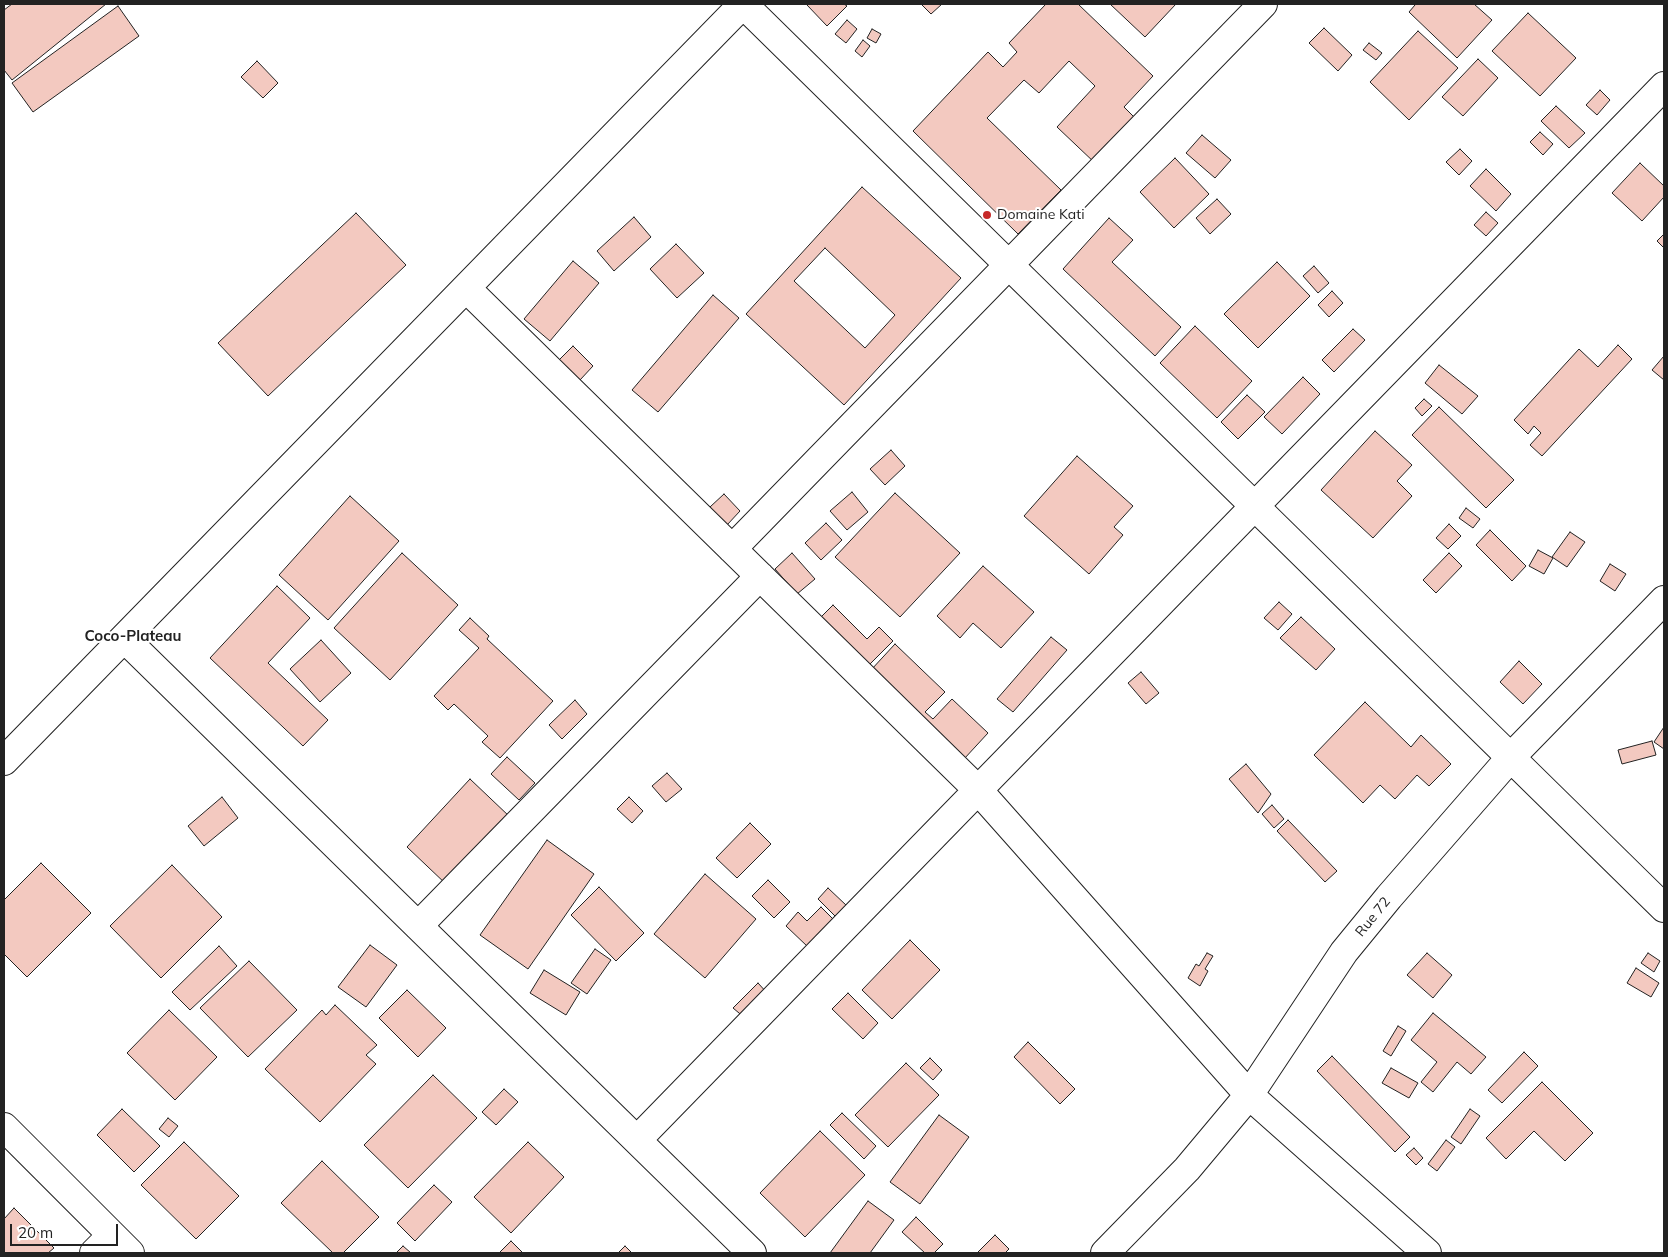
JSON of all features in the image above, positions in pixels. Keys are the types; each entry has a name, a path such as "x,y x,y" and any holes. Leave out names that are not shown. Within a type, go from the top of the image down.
{"street":[{"path":"4,761 743,4 1664,908"},
{"path":"732,548 1263,4"},
{"path":"637,1140 1664,86"},
{"path":"466,288 978,790 1249,1096 1427,1253"},
{"path":"418,926 760,576"},
{"name":"Rue 72","path":"1105,1253 1187,1170 1249,1096 1344,952 1389,897 1511,757 1664,600"},
{"path":"124,638 752,1253"},
{"path":"4,1128 112,1247"}],"building":[{"path":"12,4 106,4 12,80 4,70 4,10"},
{"path":"808,4 844,4 847,6 827,26"},
{"path":"921,4 942,4 931,14"},
{"path":"1046,4 1078,4 1153,76 1124,107 1137,120 1096,164 1057,127 1095,86 1069,61 1039,93 1024,80 987,118 1061,190 1018,234 913,131 988,52 1003,67 1017,52 1009,43"},
{"path":"1110,4 1176,4 1145,37"},
{"path":"1413,4 1474,4 1492,20 1457,58 1409,12 1415,5"},
{"path":"118,6 139,36 33,112 12,83"},
{"path":"1528,13 1576,58 1540,96 1492,51"},
{"path":"847,20 857,29 846,43 835,34"},
{"path":"1324,28 1352,55 1338,71 1309,43"},
{"path":"872,29 881,34 876,43 867,38"},
{"path":"1418,31 1458,68 1409,120 1370,82"},
{"path":"863,40 870,46 862,57 855,51"},
{"path":"1369,43 1382,53 1376,60 1363,50"},
{"path":"1478,59 1498,78 1463,116 1442,97"},
{"path":"257,61 278,83 263,98 241,77"},
{"path":"1600,90 1610,100 1597,115 1586,105"},
{"path":"1556,106 1585,133 1569,148 1541,121"},
{"path":"1540,132 1553,144 1543,155 1530,142"},
{"path":"1202,135 1231,160 1215,178 1186,153"},
{"path":"1460,149 1472,161 1459,175 1446,162"},
{"path":"1175,158 1209,194 1174,228 1140,192"},
{"path":"1640,163 1664,186 1664,197 1642,221 1612,193"},
{"path":"1486,169 1511,194 1496,211 1470,186"},
{"path":"862,187 961,278 844,405 746,314","holes":["825,248 895,315 865,348 794,281"]},
{"path":"1217,199 1231,214 1210,234 1196,218"},
{"path":"1486,212 1498,223 1486,236 1474,225"},
{"path":"356,213 406,265 268,396 218,343"},
{"path":"634,217 651,237 614,271 597,251"},
{"path":"1109,218 1133,240 1112,262 1181,327 1155,356 1063,269"},
{"path":"1664,234 1664,248 1657,241"},
{"path":"676,244 704,273 677,298 650,269"},
{"path":"573,261 599,283 550,341 524,319"},
{"path":"1277,262 1310,296 1258,348 1224,314"},
{"path":"1314,266 1329,283 1318,293 1303,276"},
{"path":"1332,291 1343,303 1329,317 1318,305"},
{"path":"713,295 739,318 658,412 632,390"},
{"path":"1195,326 1252,381 1217,418 1160,363"},
{"path":"1353,329 1365,340 1334,372 1322,360"},
{"path":"1618,345 1632,359 1542,456 1530,445 1541,433 1534,426 1528,434 1514,420 1579,349 1598,367"},
{"path":"573,346 593,366 580,380 559,360"},
{"path":"1664,356 1664,380 1652,370"},
{"path":"1439,365 1478,396 1462,414 1425,383"},
{"path":"1303,377 1320,394 1282,434 1264,417"},
{"path":"1247,395 1265,412 1238,439 1221,422"},
{"path":"1424,399 1432,406 1422,416 1415,408"},
{"path":"1439,407 1514,480 1486,508 1412,435"},
{"path":"1375,431 1412,465 1397,481 1412,496 1373,538 1321,490"},
{"path":"891,450 905,466 885,485 870,469"},
{"path":"1077,456 1133,506 1114,527 1123,535 1089,574 1024,516"},
{"path":"852,492 868,512 847,530 830,511"},
{"path":"895,493 960,553 900,617 835,557"},
{"path":"724,494 740,511 727,525 710,507"},
{"path":"350,496 399,541 328,620 279,575"},
{"path":"1466,508 1480,519 1473,528 1459,518"},
{"path":"826,523 842,540 821,560 805,543"},
{"path":"1449,524 1461,536 1448,549 1436,538"},
{"path":"1490,530 1526,566 1512,581 1476,545"},
{"path":"1570,532 1585,542 1567,567 1552,557"},
{"path":"1538,550 1553,558 1544,574 1529,566"},
{"path":"402,553 458,605 390,680 334,628"},
{"path":"792,553 815,579 797,594 775,569"},
{"path":"1449,553 1462,566 1436,593 1423,580"},
{"path":"1610,564 1626,574 1615,591 1600,581"},
{"path":"983,566 1034,612 1001,648 973,623 960,638 937,616"},
{"path":"277,586 310,618 268,663 328,720 303,746 210,658"},
{"path":"1279,602 1292,614 1278,630 1264,618"},
{"path":"833,605 867,639 879,627 893,641 867,667 819,619"},
{"path":"1301,617 1335,649 1316,670 1280,638"},
{"path":"470,618 489,636 487,639 553,701 500,758 482,742 488,736 454,704 448,710 434,696 479,648 459,630"},
{"path":"1051,637 1067,650 1013,712 997,699"},
{"path":"321,640 351,673 320,702 290,669"},
{"path":"895,644 945,692 925,712 933,719 952,699 988,733 964,759 871,670"},
{"path":"1519,661 1542,684 1523,704 1500,682"},
{"path":"1141,672 1159,693 1146,704 1128,683"},
{"path":"575,700 587,714 562,739 549,725"},
{"path":"1365,702 1411,747 1421,735 1451,764 1429,786 1417,775 1395,799 1380,785 1363,803 1314,755"},
{"path":"1664,727 1664,749 1654,742"},
{"path":"1652,741 1656,755 1622,764 1618,750"},
{"path":"507,757 535,783 519,800 491,774"},
{"path":"1246,764 1271,794 1258,813 1229,779"},
{"path":"667,773 682,789 666,802 652,786"},
{"path":"470,779 510,817 447,885 407,847"},
{"path":"222,797 238,818 204,846 188,826"},
{"path":"629,797 643,811 632,823 617,809"},
{"path":"1272,805 1284,819 1274,828 1262,814"},
{"path":"1288,820 1337,871 1325,882 1277,831"},
{"path":"750,823 771,844 737,878 716,858"},
{"path":"547,840 594,874 528,969 480,935"},
{"path":"41,863 91,913 27,977 4,954 4,900"},
{"path":"172,865 222,917 161,978 110,926"},
{"path":"705,874 756,919 705,978 654,934"},
{"path":"768,880 790,902 774,918 752,896"},
{"path":"599,887 644,933 616,961 571,915"},
{"path":"828,888 847,906 836,917 818,899"},
{"path":"821,907 834,920 808,947 786,926 798,912 807,921"},
{"path":"910,940 940,970 892,1019 862,990"},
{"path":"370,945 397,965 366,1007 338,987"},
{"path":"219,946 237,966 190,1010 172,992"},
{"path":"595,949 611,960 587,994 571,983"},
{"path":"1207,953 1213,956 1205,969 1208,971 1200,986 1188,978 1196,964 1199,966"},
{"path":"1427,953 1452,975 1433,998 1407,975"},
{"path":"1648,953 1660,961 1654,972 1641,963"},
{"path":"249,961 297,1010 248,1057 200,1008"},
{"path":"1636,968 1659,983 1651,997 1627,983"},
{"path":"544,970 580,992 566,1015 530,993"},
{"path":"758,983 768,994 745,1018 733,1008"},
{"path":"407,990 446,1028 418,1057 379,1018"},
{"path":"848,993 878,1023 863,1039 832,1009"},
{"path":"335,1005 377,1045 366,1055 376,1064 320,1122 265,1069 322,1010 326,1015"},
{"path":"169,1010 217,1057 175,1100 127,1053"},
{"path":"1433,1013 1486,1057 1471,1074 1457,1062 1433,1092 1421,1082 1437,1062 1411,1040"},
{"path":"1398,1026 1406,1031 1391,1056 1383,1051"},
{"path":"1028,1042 1075,1089 1060,1104 1014,1057"},
{"path":"1524,1052 1538,1066 1502,1103 1488,1090"},
{"path":"1332,1056 1410,1137 1395,1152 1317,1071"},
{"path":"930,1058 942,1070 933,1080 920,1068"},
{"path":"906,1063 939,1095 888,1147 855,1115"},
{"path":"1391,1068 1418,1083 1409,1098 1382,1083"},
{"path":"433,1075 477,1118 408,1188 364,1145"},
{"path":"1542,1082 1593,1133 1565,1161 1534,1131 1506,1159 1486,1138"},
{"path":"504,1089 518,1102 496,1125 482,1112"},
{"path":"122,1109 160,1146 134,1172 97,1135"},
{"path":"1470,1109 1480,1116 1461,1144 1451,1137"},
{"path":"842,1113 876,1146 864,1159 830,1125"},
{"path":"939,1115 969,1137 920,1204 890,1182"},
{"path":"168,1118 178,1126 169,1137 159,1129"},
{"path":"820,1131 865,1175 805,1237 760,1193"},
{"path":"1446,1140 1455,1147 1437,1171 1428,1164"},
{"path":"184,1142 239,1196 196,1239 141,1185"},
{"path":"528,1142 564,1177 511,1233 474,1197"},
{"path":"1414,1148 1423,1158 1416,1165 1406,1155"},
{"path":"322,1161 379,1217 343,1253 333,1253 281,1203"},
{"path":"434,1185 452,1202 415,1241 397,1223"},
{"path":"868,1201 894,1220 870,1253 830,1253"},
{"path":"14,1208 54,1248 48,1253 4,1253 4,1219"},
{"path":"916,1217 943,1244 934,1253 925,1253 902,1232"},
{"path":"995,1235 1009,1249 1005,1253 977,1253"},
{"path":"511,1241 522,1252 499,1253"},
{"path":"403,1246 411,1253 396,1253"},
{"path":"625,1246 632,1253 618,1253"}],"place":[{"name":"Domaine Kati","path":"987,215"}],"district":[{"name":"Coco-Plateau","path":"133,636"}]}
